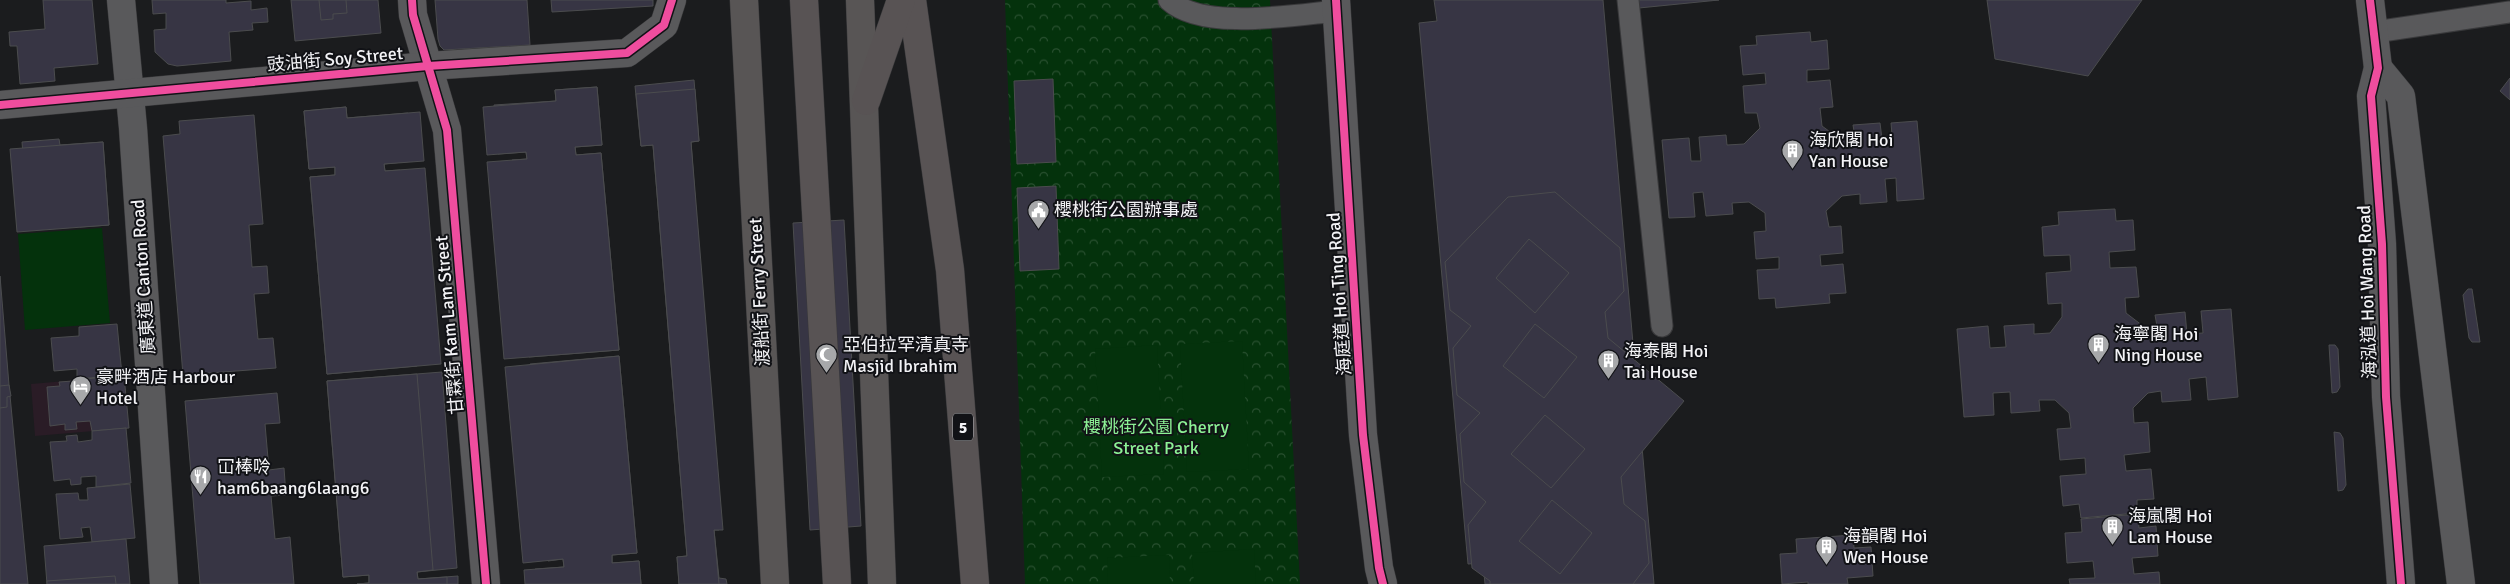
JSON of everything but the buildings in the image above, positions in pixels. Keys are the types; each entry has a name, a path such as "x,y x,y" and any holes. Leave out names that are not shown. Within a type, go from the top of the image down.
{"highway":[{"path":"804,0 837,584"},
{"path":"866,100 901,0"},
{"name":"5","path":"912,0 950,270 975,584"}],"main road":[{"name":"渡船街 Ferry Street","path":"744,0 775,584"},
{"path":"860,0 866,100 882,584"}],"street":[{"name":"廣東道 Canton Road","path":"121,0 164,584"},
{"name":"甘霖街 Kam Lam Street","path":"412,0 413,15 447,130 486,584"},
{"name":"豉油街 Soy Street","path":"0,105 428,66 627,53 664,25 672,0"},
{"name":"海泓道 Hoi Wang Road","path":"2370,0 2378,68 2371,96 2382,244 2386,397 2401,584"},
{"name":"海庭道 Hoi Ting Road","path":"1336,5 1363,435 1379,568 1383,584"},
{"path":"2378,68 2401,96 2461,584"}],"lane":[{"path":"1169,0 1178,8 1204,15 1234,19 1336,5"},
{"path":"1628,0 1662,326"},
{"path":"2375,32 2510,12"}],"shaded area":[{"name":"豪畔酒店 Harbour Hotel","path":"124,376 129,428 35,436 31,384"}],"green space":[{"name":"櫻桃街公園 Cherry Street Park","path":"1005,0 1270,0 1300,584 1025,584"},
{"path":"102,228 110,323 25,330 18,234"},
{"path":"1242,341 1249,469 1187,472 1180,344"},
{"path":"1157,345 1164,474 1102,477 1095,349"},
{"path":"1254,549 1256,584 1194,584 1192,553"},
{"path":"1169,555 1170,584 1108,584 1107,558"}],"cycle path":[{"path":"412,0 413,15 447,130 486,584"},
{"path":"0,105 428,66 627,53 664,25 672,0"},
{"path":"1336,0 1363,435 1379,568 1383,584"},
{"path":"2370,0 2378,68 2371,96 2382,244 2386,397 2401,584"}],"place":[{"name":"海欣閣 Hoi Yan House","path":"1793,169"},
{"name":"櫻桃街公園辦事處","path":"1038,229"},
{"name":"海寧閣 Hoi Ning House","path":"2098,363"},
{"name":"亞伯拉罕清真寺 Masjid Ibrahim","path":"827,374"},
{"name":"海泰閣 Hoi Tai House","path":"1608,380"},
{"name":"豪畔酒店 Harbour Hotel","path":"80,406"},
{"name":"冚棒唥 ham6baang6laang6","path":"201,496"},
{"name":"海嵐閣 Hoi Lam House","path":"2112,545"},
{"name":"海韻閣 Hoi Wen House","path":"1827,565"}]}
